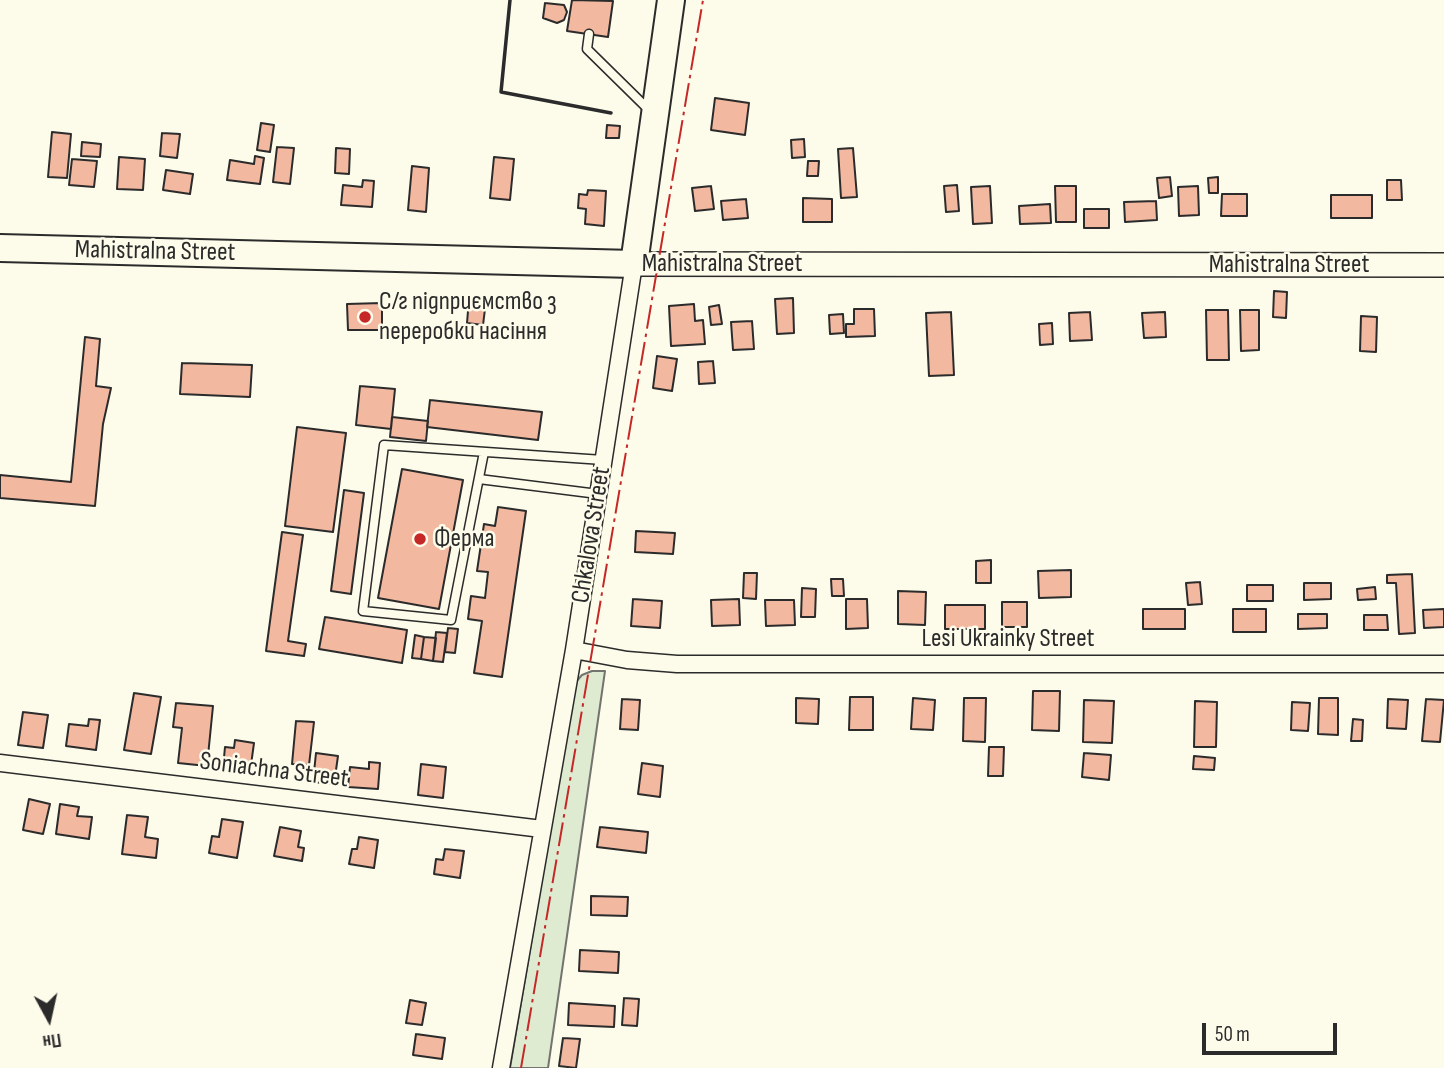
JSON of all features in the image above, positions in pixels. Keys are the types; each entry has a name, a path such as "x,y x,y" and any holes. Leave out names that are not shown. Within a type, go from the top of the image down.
{"main road":[{"name":"Chkalova Street","path":"634,264 671,0"},
{"name":"Mahistralna Street","path":"0,248 634,264 1444,265"}],"street":[{"name":"Chkalova Street","path":"501,1068 574,650 634,264"},
{"name":"Lesi Ukrainky Street","path":"574,650 627,660 677,664 1444,664"},
{"name":"Soniachna Street","path":"0,763 541,829"}],"lane":[{"path":"589,34 587,49 655,116"},
{"path":"484,452 451,620 363,611 384,445 603,460"},
{"path":"479,480 598,494"}],"green space":[{"path":"592,671 605,671 548,1068 510,1068 575,683 582,675"}],"building":[{"path":"572,0 613,1 608,37 567,31"},
{"path":"545,3 564,5 567,12 564,20 557,23 543,18"},
{"path":"715,98 749,103 745,135 711,130"},
{"path":"261,123 274,125 270,152 257,150"},
{"path":"607,125 620,126 619,138 606,138"},
{"path":"52,132 71,134 67,178 48,177"},
{"path":"162,133 180,134 177,158 160,156"},
{"path":"804,139 805,157 792,158 791,140"},
{"path":"82,142 101,144 100,157 81,156"},
{"path":"277,147 294,148 290,184 273,182"},
{"path":"336,148 350,149 349,174 335,173"},
{"path":"853,148 857,197 841,198 838,149"},
{"path":"255,156 264,158 260,184 227,180 230,160 254,164"},
{"path":"119,157 145,159 143,190 117,189"},
{"path":"494,157 514,159 510,200 490,198"},
{"path":"72,159 97,161 94,187 69,185"},
{"path":"808,161 819,161 818,176 807,176"},
{"path":"412,166 429,168 426,212 408,210"},
{"path":"166,170 193,174 190,194 163,190"},
{"path":"1170,177 1172,196 1159,198 1157,178"},
{"path":"1218,177 1218,193 1209,193 1208,178"},
{"path":"363,180 374,181 372,207 341,205 343,185 362,187"},
{"path":"1387,180 1401,180 1402,200 1387,200"},
{"path":"957,185 959,211 946,212 944,186"},
{"path":"711,186 714,209 695,211 692,188"},
{"path":"990,186 992,223 973,224 971,187"},
{"path":"1055,186 1076,186 1076,222 1056,222"},
{"path":"1198,186 1199,215 1179,216 1178,187"},
{"path":"588,190 606,191 604,226 585,224 586,209 578,208 579,194 587,195"},
{"path":"1222,194 1247,194 1247,216 1221,216"},
{"path":"1331,195 1372,195 1372,218 1331,218"},
{"path":"803,198 832,199 832,222 803,222"},
{"path":"746,199 748,218 723,220 721,201"},
{"path":"1156,201 1157,220 1125,222 1124,202"},
{"path":"1050,204 1051,223 1020,224 1019,206"},
{"path":"1084,209 1109,209 1109,228 1084,228"},
{"path":"1274,291 1287,292 1286,318 1273,317"},
{"path":"793,298 794,333 777,334 775,299"},
{"path":"469,299 486,301 483,325 467,323"},
{"name":"С/г підприємство з переробки насіння","path":"382,303 382,330 348,330 347,304"},
{"path":"694,304 695,321 703,320 705,344 671,346 669,306"},
{"path":"719,305 722,324 711,325 709,307"},
{"path":"854,309 874,309 875,336 846,337 846,324 854,324"},
{"path":"1206,310 1228,310 1229,360 1207,360"},
{"path":"1240,310 1259,310 1259,350 1241,351"},
{"path":"951,312 954,375 929,376 926,313"},
{"path":"1090,312 1092,340 1070,341 1069,313"},
{"path":"1165,312 1166,337 1144,338 1142,313"},
{"path":"843,314 844,333 830,334 829,315"},
{"path":"1361,316 1377,317 1376,352 1360,351"},
{"path":"752,321 754,349 733,350 731,322"},
{"path":"1052,323 1053,344 1040,345 1039,324"},
{"path":"85,337 100,339 96,386 111,388 103,424 95,506 0,498 0,475 71,482"},
{"path":"657,356 677,359 672,391 653,388"},
{"path":"713,361 715,383 699,384 698,362"},
{"path":"182,363 252,365 250,397 180,394"},
{"path":"360,386 395,389 391,429 356,425"},
{"path":"430,400 542,412 538,440 427,427"},
{"path":"392,417 428,421 426,441 390,437"},
{"path":"297,427 346,433 333,532 285,526"},
{"name":"Ферма","path":"402,469 463,480 439,609 378,598"},
{"path":"344,490 364,493 351,594 331,591"},
{"path":"498,507 526,511 502,677 474,673 482,621 468,619 471,596 485,598 488,572 477,571 484,524 495,526"},
{"path":"636,531 675,533 673,554 635,552"},
{"path":"282,532 303,535 288,641 306,644 304,656 266,651"},
{"path":"991,560 991,583 976,583 976,561"},
{"path":"1071,570 1071,597 1039,598 1038,571"},
{"path":"744,573 757,573 756,599 743,598"},
{"path":"1412,574 1415,633 1399,634 1396,583 1387,583 1387,575"},
{"path":"831,579 843,579 844,596 832,596"},
{"path":"1200,582 1202,604 1188,605 1186,583"},
{"path":"1304,583 1331,583 1331,599 1304,600"},
{"path":"1247,585 1273,585 1273,601 1247,601"},
{"path":"1375,587 1376,599 1358,600 1357,589"},
{"path":"802,588 816,589 815,617 801,617"},
{"path":"898,591 926,592 925,625 898,624"},
{"path":"633,599 662,601 660,628 631,626"},
{"path":"739,599 740,625 712,626 711,600"},
{"path":"846,599 867,599 868,628 846,629"},
{"path":"765,600 794,600 795,625 766,626"},
{"path":"1002,602 1027,602 1027,627 1002,627"},
{"path":"945,605 985,605 985,629 945,629"},
{"path":"1143,609 1185,609 1185,629 1143,629"},
{"path":"1233,609 1266,609 1266,632 1233,632"},
{"path":"1444,609 1444,627 1424,628 1423,610"},
{"path":"1298,614 1327,614 1327,628 1298,629"},
{"path":"1364,615 1387,615 1388,630 1364,630"},
{"path":"325,617 407,630 402,663 319,649"},
{"path":"448,628 458,629 455,653 445,652"},
{"path":"436,632 447,633 443,662 433,661"},
{"path":"415,635 424,637 421,659 412,658"},
{"path":"424,637 436,638 433,661 421,659"},
{"path":"1033,691 1060,691 1059,731 1032,730"},
{"path":"134,693 161,697 151,754 124,750"},
{"path":"850,697 873,697 873,730 849,730"},
{"path":"796,698 819,699 818,724 796,723"},
{"path":"913,698 935,700 933,730 911,729"},
{"path":"964,698 986,698 985,742 963,741"},
{"path":"1319,698 1338,698 1338,735 1318,734"},
{"path":"622,699 640,700 638,730 620,729"},
{"path":"1388,699 1408,700 1406,729 1387,728"},
{"path":"1426,699 1444,700 1440,742 1422,741"},
{"path":"1084,700 1114,701 1112,743 1083,742"},
{"path":"1195,701 1217,702 1216,747 1194,747"},
{"path":"1292,702 1310,703 1308,731 1291,730"},
{"path":"176,703 213,706 207,766 178,763 182,728 173,727"},
{"path":"23,712 48,715 43,748 18,745"},
{"path":"89,719 100,720 96,750 66,746 69,724 88,726"},
{"path":"1353,719 1363,720 1362,741 1351,741"},
{"path":"296,721 314,722 309,765 292,764"},
{"path":"235,740 254,743 250,772 223,768 225,747 234,748"},
{"path":"989,747 1004,747 1003,776 988,776"},
{"path":"316,753 338,756 334,784 313,782"},
{"path":"1084,753 1111,755 1109,780 1082,777"},
{"path":"1194,756 1215,758 1214,770 1193,769"},
{"path":"369,762 380,763 378,789 348,787 350,767 369,769"},
{"path":"642,763 663,766 660,797 638,794"},
{"path":"421,764 446,767 443,798 418,795"},
{"path":"29,799 50,804 43,834 23,830"},
{"path":"60,804 79,807 77,816 92,817 89,839 56,834"},
{"path":"127,815 148,817 145,837 158,839 156,858 122,854"},
{"path":"222,819 243,822 237,858 209,853 212,836 219,837"},
{"path":"280,827 301,831 298,847 304,848 302,861 274,856"},
{"path":"600,827 648,832 646,853 597,847"},
{"path":"359,837 378,840 374,868 349,864 352,849 357,849"},
{"path":"445,849 464,851 460,878 434,874 436,859 443,860"},
{"path":"591,896 628,897 627,916 591,915"},
{"path":"580,950 619,952 618,973 579,971"},
{"path":"624,998 639,999 637,1026 622,1025"},
{"path":"410,1000 426,1003 422,1025 406,1023"},
{"path":"569,1003 615,1006 614,1027 568,1025"},
{"path":"416,1034 445,1038 442,1059 413,1055"},
{"path":"563,1038 580,1039 576,1068 559,1066"}],"wall":[{"path":"510,0 501,92 611,113"}],"power":[{"path":"521,1068 703,0"}],"place":[{"name":"С/г підприємство з переробки насіння","path":"365,317"},
{"name":"Ферма","path":"420,539"}]}
